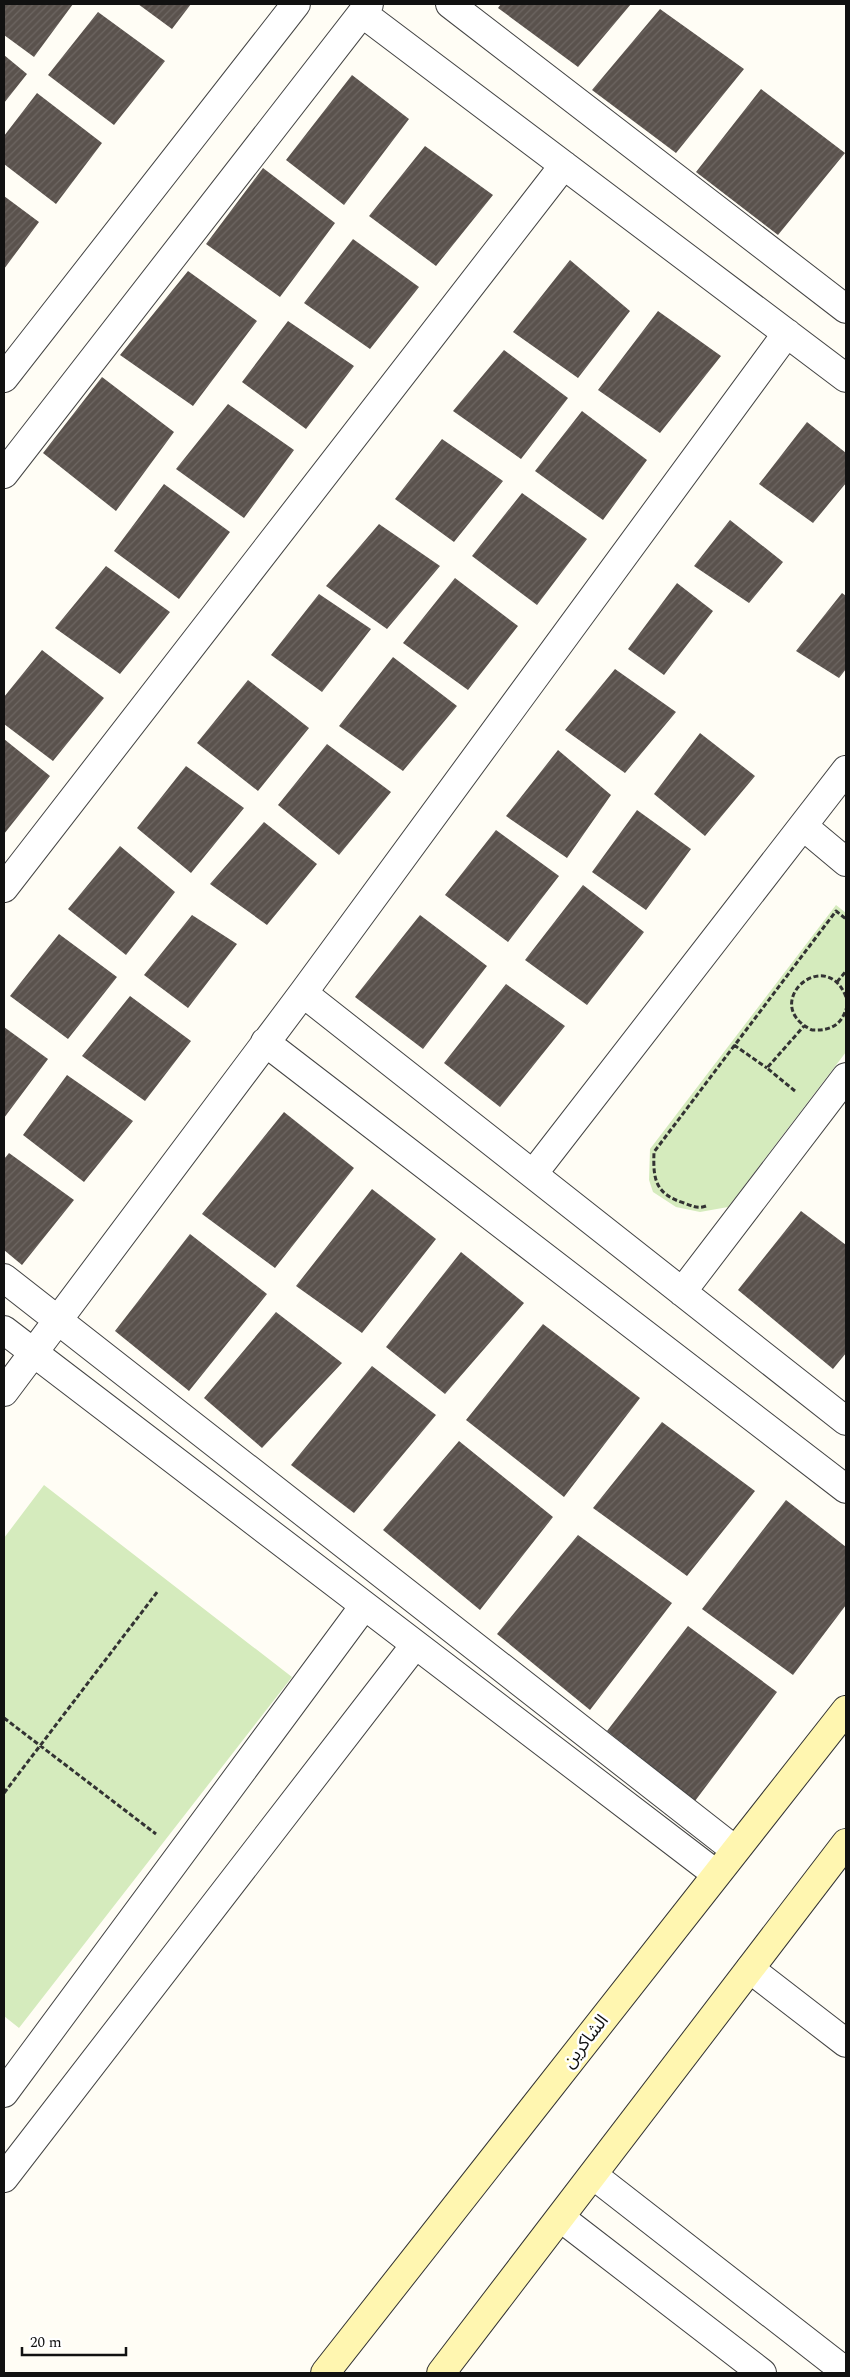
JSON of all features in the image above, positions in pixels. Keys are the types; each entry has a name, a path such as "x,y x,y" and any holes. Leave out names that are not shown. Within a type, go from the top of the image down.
{"street":[{"path":"4,378 296,4"},
{"path":"450,4 846,309"},
{"path":"4,474 365,8 564,165 846,378"},
{"path":"4,888 564,165"},
{"path":"4,1392 303,993 787,333"},
{"path":"533,1174 846,770"},
{"path":"803,826 846,862"},
{"path":"303,993 846,1421"},
{"path":"265,1042 846,1489"},
{"path":"682,1292 846,1077"},
{"path":"4,1278 735,1850"},
{"path":"4,1330 716,1874"},
{"path":"5,2091 364,1606"},
{"path":"4,2178 415,1645"},
{"name":"الشاكرين","path":"325,2373 846,1710"},
{"path":"441,2373 846,1843"},
{"path":"750,1969 846,2043"},
{"path":"593,2175 846,2372"},
{"path":"561,2218 762,2373"}],"path":[{"path":"700,1208 671,1199 658,1186 653,1173 654,1152 836,911 846,919"},
{"path":"837,982 846,971"},
{"path":"846,997 837,982 821,975 804,980 798,986 792,1003 797,1020 812,1030 831,1028 839,1023 846,1009"},
{"path":"768,1068 804,1026"},
{"path":"734,1045 768,1068 797,1093"},
{"path":"4,1792 158,1591"},
{"path":"4,1718 152,1832"}],"green space":[{"path":"836,905 846,913 846,1052 728,1207 700,1212 676,1207 653,1192 649,1180 650,1149"},
{"path":"44,1485 292,1677 19,2028 4,2016 4,1538"}],"building":[{"path":"4,4 73,4 34,57 4,35"},
{"path":"138,4 191,4 172,29"},
{"path":"501,4 631,4 578,67 498,8"},
{"path":"660,9 744,69 676,153 592,90"},
{"path":"98,12 165,61 114,125 48,75"},
{"path":"4,55 27,74 4,103"},
{"path":"352,75 409,119 344,205 286,160"},
{"path":"761,89 845,153 778,235 696,172"},
{"path":"37,93 102,143 56,204 4,164 4,136"},
{"path":"425,146 493,195 436,266 369,216"},
{"path":"263,168 335,223 280,297 206,244"},
{"path":"4,196 39,222 4,269"},
{"path":"353,239 419,287 370,349 304,303"},
{"path":"570,260 630,311 578,378 513,332"},
{"path":"188,271 257,321 193,406 120,355"},
{"path":"658,311 721,356 660,433 598,390"},
{"path":"288,321 354,366 306,429 242,382"},
{"path":"504,350 568,398 521,459 453,411"},
{"path":"102,377 174,432 116,511 43,453"},
{"path":"228,404 294,450 244,518 176,469"},
{"path":"582,411 647,460 603,520 535,471"},
{"path":"807,422 846,453 846,483 813,523 759,484"},
{"path":"442,439 503,481 454,542 395,499"},
{"path":"164,484 230,532 179,599 114,551"},
{"path":"522,493 587,539 537,605 472,556"},
{"path":"730,520 783,562 749,603 694,566"},
{"path":"379,524 440,566 387,629 326,586"},
{"path":"106,566 170,612 120,674 55,628"},
{"path":"455,578 518,626 468,690 403,643"},
{"path":"677,583 713,611 664,675 628,649"},
{"path":"842,593 846,596 846,669 839,678 796,651"},
{"path":"319,594 371,629 322,692 271,655"},
{"path":"42,650 104,698 53,761 4,724 4,697"},
{"path":"393,657 457,706 403,771 339,726"},
{"path":"615,669 676,712 625,773 565,730"},
{"path":"248,680 309,728 258,791 197,743"},
{"path":"700,733 755,776 705,836 654,794"},
{"path":"4,739 50,776 4,834"},
{"path":"327,744 391,792 339,855 278,805"},
{"path":"558,750 611,795 567,858 506,816"},
{"path":"186,766 244,808 191,873 137,828"},
{"path":"637,810 691,849 646,910 592,872"},
{"path":"264,822 317,864 267,925 210,884"},
{"path":"496,830 559,876 508,942 445,895"},
{"path":"120,846 175,892 126,955 68,909"},
{"path":"583,885 644,932 587,1005 525,960"},
{"path":"192,915 237,944 188,1008 144,975"},
{"path":"420,915 487,966 423,1049 355,997"},
{"path":"59,934 117,977 68,1039 10,996"},
{"path":"506,984 565,1026 500,1107 444,1063"},
{"path":"130,996 191,1041 145,1101 82,1056"},
{"path":"4,1027 48,1059 4,1118"},
{"path":"67,1075 133,1121 84,1182 23,1135"},
{"path":"284,1112 354,1168 275,1268 202,1214"},
{"path":"9,1153 74,1200 22,1265 4,1250 4,1159"},
{"path":"372,1189 436,1239 362,1333 296,1286"},
{"path":"801,1211 846,1245 846,1353 833,1369 738,1290"},
{"path":"190,1234 267,1294 189,1391 115,1331"},
{"path":"461,1252 524,1303 445,1394 386,1347"},
{"path":"276,1312 342,1363 262,1448 204,1398"},
{"path":"543,1324 640,1398 564,1497 466,1420"},
{"path":"372,1366 436,1415 354,1513 291,1465"},
{"path":"662,1422 755,1491 687,1576 593,1508"},
{"path":"459,1441 553,1517 480,1610 383,1530"},
{"path":"786,1500 846,1547 846,1605 793,1675 702,1609"},
{"path":"578,1535 672,1603 590,1710 497,1634"},
{"path":"688,1626 777,1692 695,1801 607,1731"}]}
